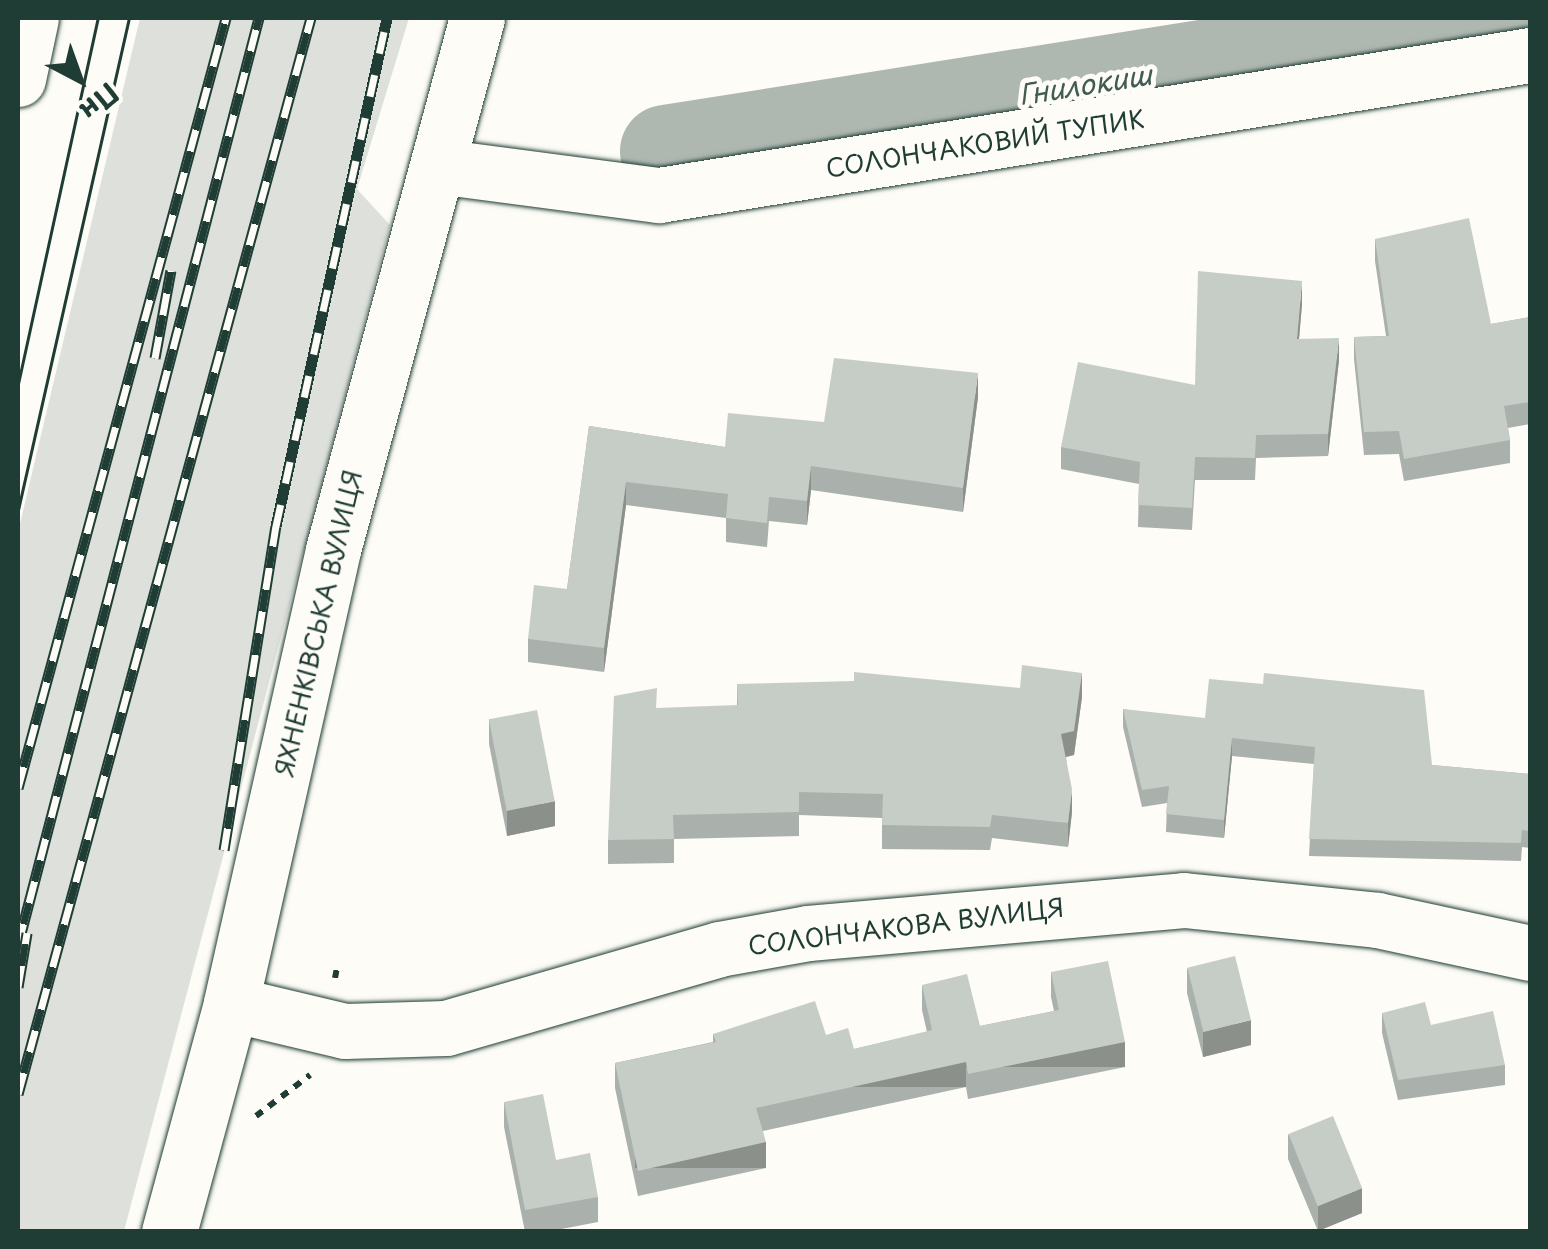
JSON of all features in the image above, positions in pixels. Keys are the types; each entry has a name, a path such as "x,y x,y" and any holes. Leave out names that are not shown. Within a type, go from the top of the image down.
{"main road":[{"path":"18,79 30,18"},
{"name":"ЯХНЕНКІВСЬКА ВУЛИЦЯ","path":"170,1232 231,1004 332,550 477,18"},
{"name":"СОЛОНЧАКОВИЙ ТУПИК","path":"438,166 659,195 1530,55"},
{"name":"СОЛОНЧАКОВА ВУЛИЦЯ","path":"231,1004 345,1031 446,1028 719,949 808,933 1184,900 1378,920 1530,953"}],"path":[{"path":"252,1120 316,1071"}],"shaded area":[{"path":"140,18 409,18 357,189 390,225 124,1231 18,1232 18,532"}],"building":[{"path":"1469,218 1491,324 1530,317 1530,402 1504,406 1510,440 1404,459 1399,431 1364,432 1354,337 1389,336 1375,239"},
{"path":"1198,271 1302,281 1297,339 1339,338 1328,434 1256,435 1255,458 1195,457 1192,508 1138,505 1140,462 1061,447 1078,362 1195,385"},
{"path":"834,358 978,373 963,488 811,466 807,501 769,497 767,523 726,518 728,494 626,482 604,648 528,639 534,585 567,589 589,426 725,447 728,413 824,422"},
{"path":"1022,665 1082,673 1074,731 1061,734 1072,789 1068,823 992,815 990,827 882,825 883,794 799,792 799,812 673,815 674,839 608,840 614,696 657,688 656,708 738,705 737,684 854,681 854,672 1020,688"},
{"path":"1264,673 1424,690 1432,765 1530,774 1530,831 1522,830 1521,843 1309,839 1315,747 1232,738 1224,820 1166,814 1169,786 1142,790 1123,709 1205,718 1209,679 1263,684"},
{"path":"537,710 555,801 507,811 489,719"},
{"path":"1235,956 1251,1020 1203,1032 1187,968"},
{"path":"1108,961 1125,1042 968,1074 966,1062 756,1108 766,1142 638,1171 615,1063 716,1042 713,1034 815,1001 826,1035 848,1028 854,1049 932,1030 922,985 967,974 980,1026 1059,1010 1051,972"},
{"path":"1425,1002 1431,1025 1493,1011 1505,1065 1398,1080 1382,1013"},
{"path":"543,1094 556,1160 590,1153 598,1197 525,1210 504,1102"},
{"path":"1333,1116 1362,1188 1318,1206 1288,1134"}],"waterway":[{"name":"Гнилокиш","path":"666,151 1505,18"}],"tram line":[{"path":"18,384 98,18"},
{"path":"18,510 129,18"}],"railway":[{"path":"18,788 226,18"},
{"path":"18,945 259,18"},
{"path":"18,1094 311,18"},
{"path":"224,850 276,526 387,18"},
{"path":"155,358 171,270"},
{"path":"18,987 27,933"}]}
